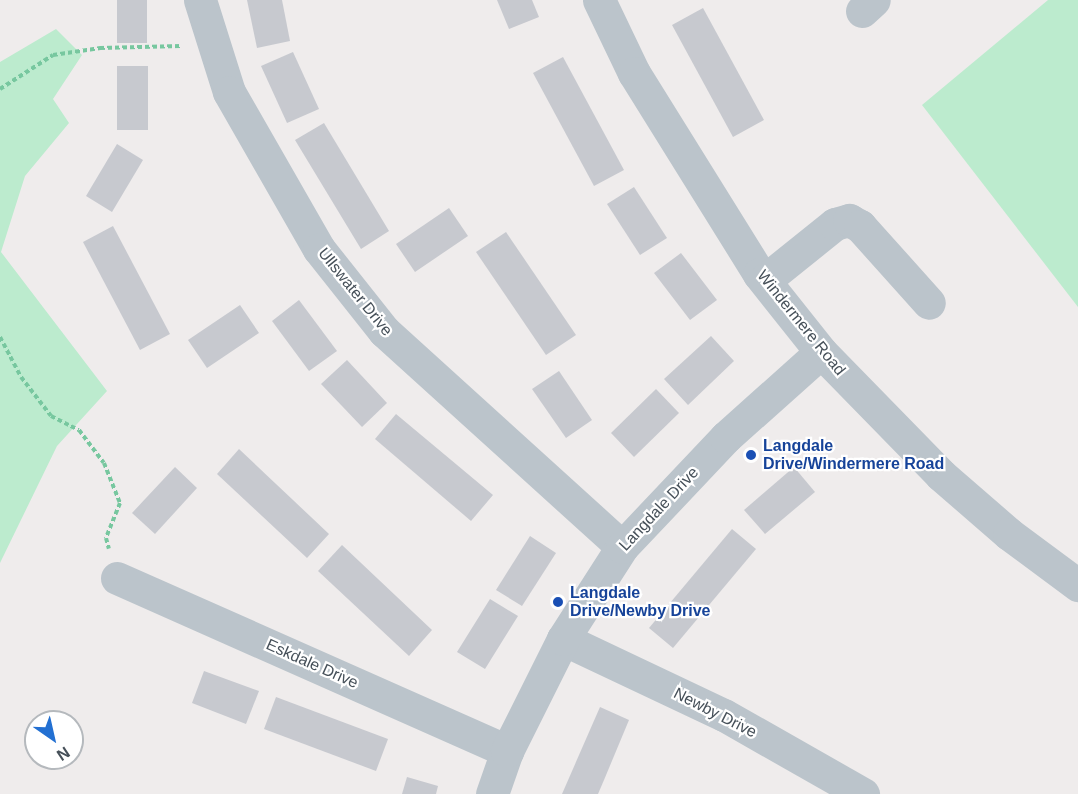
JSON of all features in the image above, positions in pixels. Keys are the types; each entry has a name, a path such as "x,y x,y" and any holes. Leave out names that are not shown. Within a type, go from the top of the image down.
{"street":[{"name":"Ullswater Drive","path":"200,0 229,92 319,249 384,331 622,547"},
{"name":"Windermere Road","path":"599,0 634,73 765,280 821,352 940,475 1009,534 1078,585"},
{"path":"765,280 835,224 849,220 860,226 929,303"},
{"name":"Langdale Drive","path":"492,794 507,751 563,639 622,547 726,438 821,352"},
{"name":"Eskdale Drive","path":"117,578 507,751"},
{"name":"Newby Drive","path":"563,639 724,715 863,794"}],"path":[{"path":"0,89 53,56 100,48 213,45"},
{"path":"0,337 21,377 51,416 79,430 104,463 120,502 106,538 117,578"}],"green space":[{"path":"1048,0 1078,0 1078,307 922,105"},
{"path":"56,29 82,55 53,99 69,123 25,176 1,252 107,391 57,446 0,563 0,62"}],"building":[{"path":"117,0 147,0 147,43 117,43"},
{"path":"247,0 282,0 290,41 257,48"},
{"path":"497,0 532,0 539,17 509,29"},
{"path":"703,8 764,120 733,137 672,25"},
{"path":"293,52 319,109 287,123 261,66"},
{"path":"563,57 624,170 594,186 533,73"},
{"path":"117,66 148,66 148,130 117,130"},
{"path":"324,123 389,231 361,249 295,140"},
{"path":"117,144 143,160 112,212 86,196"},
{"path":"634,187 667,238 640,255 607,204"},
{"path":"449,208 468,236 415,272 396,244"},
{"path":"113,226 170,334 140,350 83,242"},
{"path":"506,232 576,335 546,355 476,252"},
{"path":"681,253 717,300 690,320 654,273"},
{"path":"299,300 337,351 309,371 272,321"},
{"path":"240,305 259,333 207,368 188,340"},
{"path":"711,336 734,361 688,405 664,379"},
{"path":"347,360 387,403 362,427 321,384"},
{"path":"559,371 592,420 566,438 532,389"},
{"path":"656,389 679,413 634,457 611,433"},
{"path":"396,414 493,495 471,521 375,439"},
{"path":"239,449 329,534 307,558 217,474"},
{"path":"175,467 197,488 155,534 132,513"},
{"path":"794,467 815,492 765,534 744,510"},
{"path":"732,529 756,549 673,648 649,628"},
{"path":"530,536 556,553 522,606 496,590"},
{"path":"342,545 432,630 409,656 318,571"},
{"path":"490,599 518,616 485,669 457,652"},
{"path":"204,671 259,691 246,724 192,703"},
{"path":"276,697 388,739 376,771 264,729"},
{"path":"600,707 629,720 598,794 562,794"},
{"path":"407,777 438,786 436,794 402,794"}],"place":[{"name":"Langdale Drive/Windermere Road","path":"751,455"},
{"name":"Langdale Drive/Newby Drive","path":"558,602"}]}
